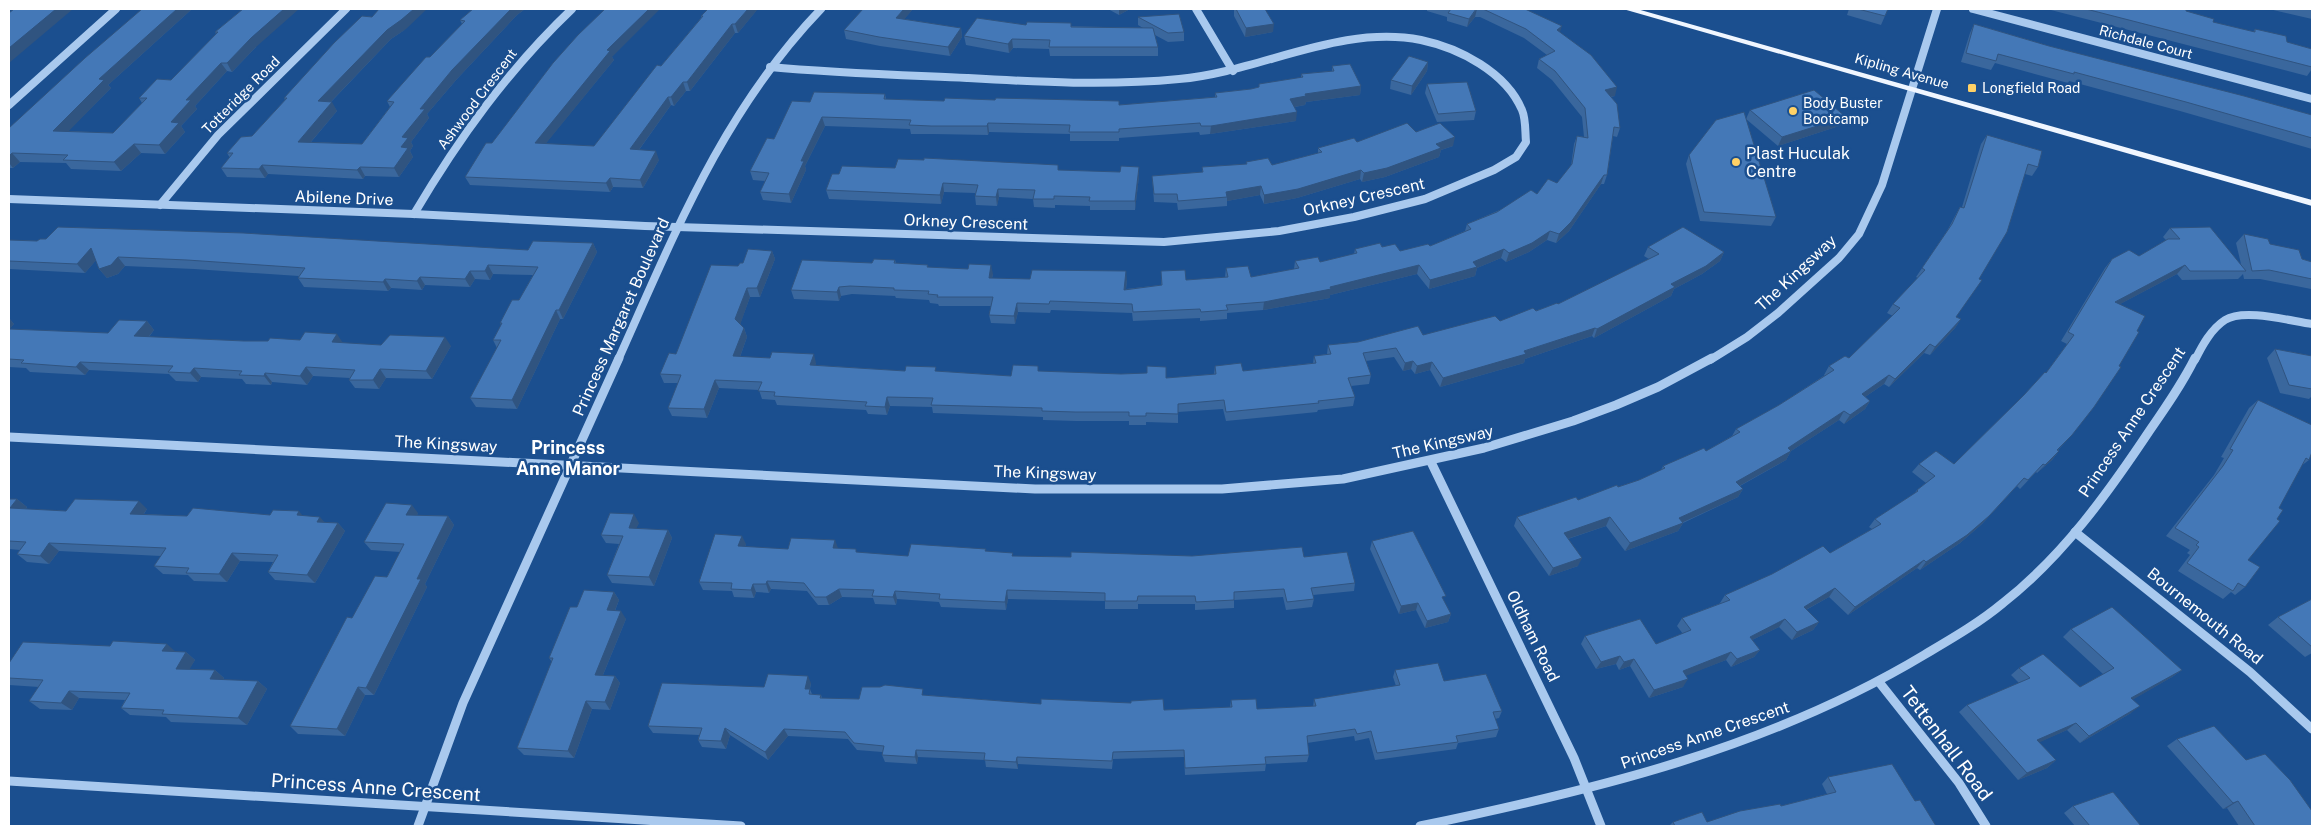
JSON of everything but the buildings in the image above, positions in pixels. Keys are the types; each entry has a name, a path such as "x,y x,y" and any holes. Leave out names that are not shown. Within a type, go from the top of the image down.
{"main road":[{"name":"Kipling Avenue","path":"1628,9 2312,204"}],"street":[{"path":"9,105 116,9"},
{"name":"Totteridge Road","path":"160,205 218,135 346,9"},
{"name":"Ashwood Crescent","path":"414,214 450,152 497,88 523,58 572,9"},
{"name":"Princess Margaret Boulevard","path":"418,826 463,703 697,185 735,116 770,67 821,9"},
{"path":"1196,9 1233,71"},
{"path":"1911,89 1937,9"},
{"name":"Richdale Court","path":"1973,9 2312,99"},
{"name":"Orkney Crescent","path":"678,227 1086,241 1164,242 1204,240 1280,231 1354,217 1425,199 1494,170 1516,157 1526,142 1522,110 1507,88 1494,75 1446,47 1420,40 1396,37 1349,40 1233,71 1170,80 1095,83 770,67"},
{"name":"The Kingsway","path":"9,437 1015,488 1144,491 1242,489 1339,480 1431,462 1531,435 1621,401 1686,371 1738,343 1778,313 1830,266 1859,233 1872,210 1887,171 1911,89"},
{"name":"Abilene Drive","path":"9,200 414,214 678,227"},
{"name":"Princess Anne Crescent","path":"1420,826 1588,790 1727,749 1800,720 1879,682 1930,652 2011,598 2108,493 2185,378 2202,347 2222,323 2232,316 2272,318 2312,324"},
{"name":"Oldham Road","path":"1431,462 1588,790 1601,826"},
{"name":"Bournemouth Road","path":"2074,532 2250,672 2312,729"},
{"name":"Tettenhall Road","path":"1879,682 1959,783 1986,826"},
{"name":"Princess Anne Crescent","path":"9,781 741,826"}],"place":[{"name":"Longfield Road","path":"1972,88"},
{"name":"Body Buster Bootcamp","path":"1793,111"},
{"name":"Plast Huculak Centre","path":"1736,162"}],"district":[{"name":"Princess Anne Manor","path":"568,457"}]}
